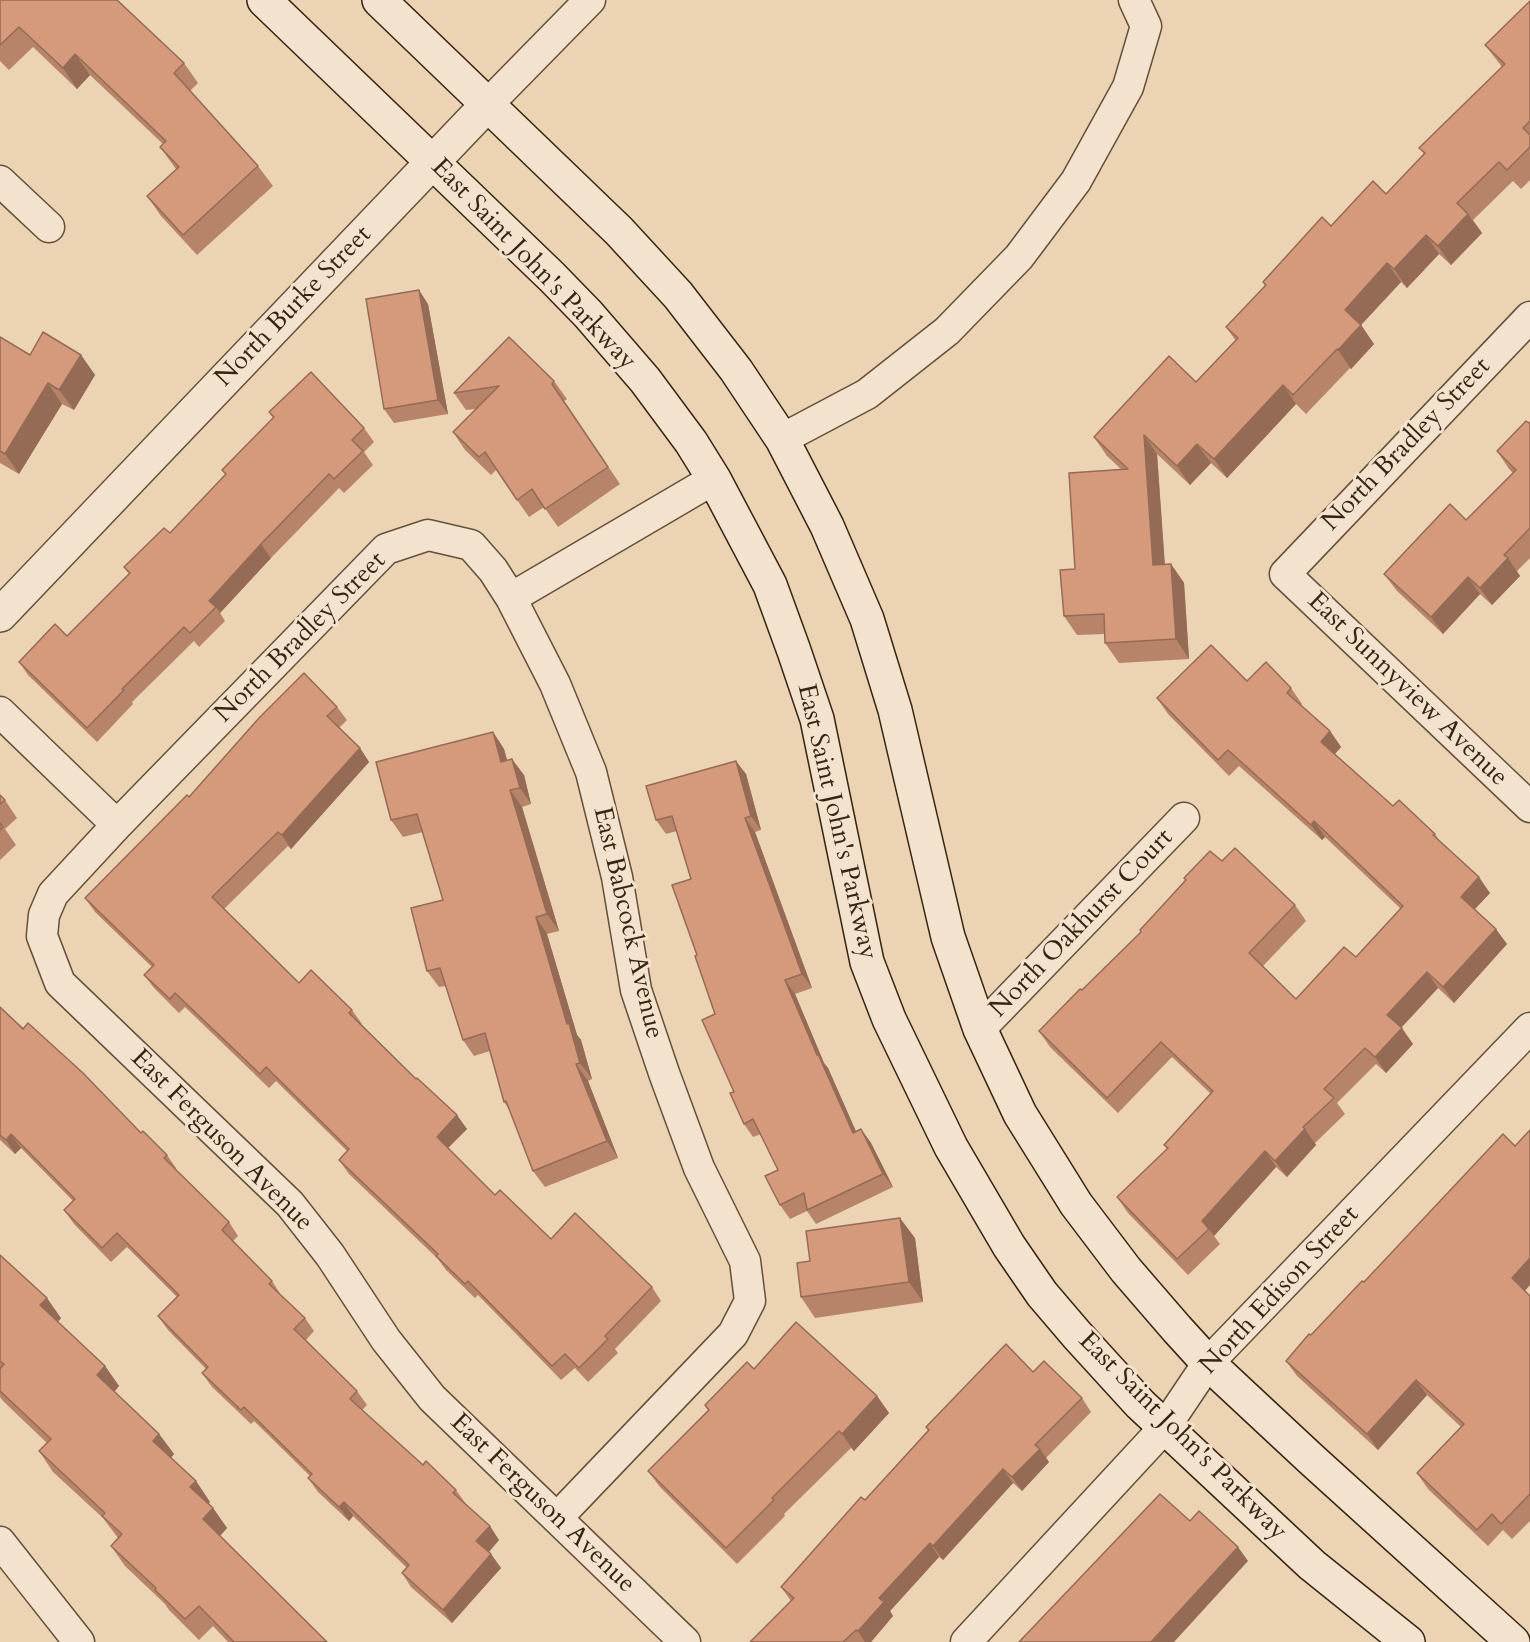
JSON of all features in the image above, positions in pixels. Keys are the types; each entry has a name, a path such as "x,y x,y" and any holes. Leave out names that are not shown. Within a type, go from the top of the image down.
{"main road":[{"name":"East Saint John's Parkway","path":"264,0 552,277 645,380 691,442 714,479 770,585 817,719 867,962 889,1019 951,1147 1009,1246 1042,1294 1140,1404 1312,1565 1408,1642"},
{"path":"379,0 619,231 678,295 736,370 782,439 827,526 867,619 895,710 948,937 980,1029 1020,1114 1076,1204 1126,1270 1208,1363 1513,1642"},
{"name":"North Burke Street","path":"0,615 488,104"}],"street":[{"name":"North Burke Street","path":"488,104 590,0"},
{"path":"782,439 867,394 947,331 1019,257 1076,181 1128,87 1140,13"},
{"path":"0,181 49,227"},
{"name":"North Bradley Street","path":"1285,574 1530,316"},
{"path":"512,598 714,479"},
{"name":"North Bradley Street","path":"117,825 386,549 428,535 471,545 512,598"},
{"name":"East Sunnyview Avenue","path":"1285,574 1530,807"},
{"name":"East Babcock Avenue","path":"512,598 555,684 591,772 617,877 636,990 663,1073 699,1168 745,1261 750,1301 733,1334 557,1518"},
{"path":"0,711 117,825"},
{"name":"North Oakhurst Court","path":"980,1029 1184,818"},
{"name":"East Ferguson Avenue","path":"117,825 53,894 44,915 42,936 60,983 290,1204 330,1255 386,1340 432,1398 685,1642"},
{"name":"North Edison Street","path":"966,1642 1165,1427 1208,1363 1530,1028"},
{"path":"0,1542 79,1642"}],"building":[{"path":"0,0 117,0 184,63 174,73 258,166 183,235 147,196 179,167 160,147 166,141 75,54 63,68 19,27 0,45"},
{"path":"1530,1 1530,121 1523,128 1530,135 1530,147 1507,170 1499,162 1457,203 1468,214 1438,246 1426,235 1394,269 1387,263 1345,310 1361,325 1293,395 1283,385 1214,459 1197,444 1177,466 1144,435 1153,565 1171,564 1176,639 1105,643 1104,614 1064,616 1060,570 1075,569 1069,473 1128,469 1094,437 1169,356 1196,382 1238,338 1226,327 1266,285 1263,282 1322,217 1331,226 1373,181 1386,194 1425,153 1419,148 1505,64 1485,45"},
{"path":"419,290 438,400 384,409 366,299"},
{"path":"43,332 81,355 59,390 48,383 5,454 0,451 0,337 30,355"},
{"path":"509,337 554,381 552,384 608,467 545,509 532,489 517,500 485,452 479,457 453,432 499,386 454,393"},
{"path":"311,372 364,428 352,440 363,451 334,479 329,474 209,601 216,607 190,633 184,627 87,728 19,662 55,624 67,636 130,573 124,567 164,528 170,533 226,474 222,470 274,417 269,412"},
{"path":"1526,421 1530,422 1530,528 1504,555 1508,558 1480,588 1468,577 1431,617 1384,574 1450,504 1466,520 1516,470 1497,451"},
{"path":"1211,645 1247,681 1266,662 1291,688 1287,693 1330,731 1321,742 1393,806 1399,800 1479,877 1461,897 1496,929 1443,987 1427,972 1387,1015 1402,1028 1375,1057 1365,1048 1324,1089 1334,1098 1303,1127 1305,1129 1275,1161 1265,1151 1202,1221 1209,1229 1177,1259 1117,1197 1168,1148 1164,1145 1213,1091 1161,1042 1107,1098 1039,1031 1141,932 1140,930 1186,880 1184,878 1210,851 1222,861 1235,848 1295,905 1249,953 1296,999 1344,947 1356,957 1403,906 1314,821 1311,825 1228,750 1218,760 1157,698"},
{"path":"304,673 337,707 327,716 360,748 282,835 278,832 212,897 299,983 311,970 352,1010 349,1013 416,1079 457,1115 437,1137 495,1195 500,1190 551,1239 575,1213 652,1287 605,1336 608,1339 579,1368 565,1354 552,1366 468,1281 465,1284 436,1256 438,1254 339,1160 349,1149 266,1067 260,1074 175,993 170,999 144,975 154,965 85,898 187,795 189,797 259,718"},
{"path":"493,732 501,762 512,759 520,788 510,790 547,914 536,917 580,1063 576,1064 607,1141 533,1171 506,1101 504,1102 485,1033 463,1040 440,968 427,971 411,908 443,900 417,814 391,820 376,762"},
{"path":"736,761 751,816 745,818 802,974 785,980 853,1133 861,1129 883,1174 807,1210 804,1193 780,1205 765,1176 778,1170 753,1119 744,1124 730,1093 734,1092 702,1020 715,1014 672,885 691,879 672,816 656,820 646,786"},
{"path":"0,1007 23,1029 28,1023 83,1073 141,1133 143,1131 167,1155 164,1158 229,1222 222,1230 272,1281 269,1284 305,1318 294,1329 357,1391 350,1399 423,1465 426,1461 456,1490 453,1493 490,1526 476,1541 491,1554 443,1610 402,1573 409,1565 344,1502 339,1507 308,1478 312,1474 244,1407 241,1410 202,1373 208,1367 158,1316 179,1295 117,1233 102,1248 64,1210 75,1199 11,1134 6,1140 0,1135"},
{"path":"1530,1130 1530,1258 1512,1278 1530,1296 1530,1494 1501,1524 1492,1514 1477,1530 1417,1473 1464,1424 1416,1380 1367,1434 1286,1361 1309,1334 1311,1335 1362,1281 1364,1282 1503,1134 1515,1146"},
{"path":"900,1218 909,1282 801,1297 797,1263 810,1261 806,1231"},
{"path":"0,1255 47,1298 40,1305 105,1366 97,1375 159,1434 153,1441 196,1481 190,1487 213,1508 203,1519 327,1642 234,1642 199,1606 185,1619 111,1546 122,1534 102,1516 105,1513 39,1451 51,1439 0,1391 0,1369 4,1364 0,1361"},
{"path":"796,1322 877,1396 842,1434 839,1431 772,1498 774,1500 726,1548 648,1471 709,1410 705,1405 747,1362 754,1369"},
{"path":"1006,1344 1033,1372 1044,1361 1082,1398 1035,1445 1040,1449 1012,1477 1003,1469 933,1546 930,1543 879,1598 884,1602 858,1631 856,1630 843,1642 750,1642 794,1598 781,1587 861,1497 865,1500 929,1430 926,1427"},
{"path":"1160,1494 1190,1521 1199,1511 1238,1547 1151,1642 1019,1642"}]}
